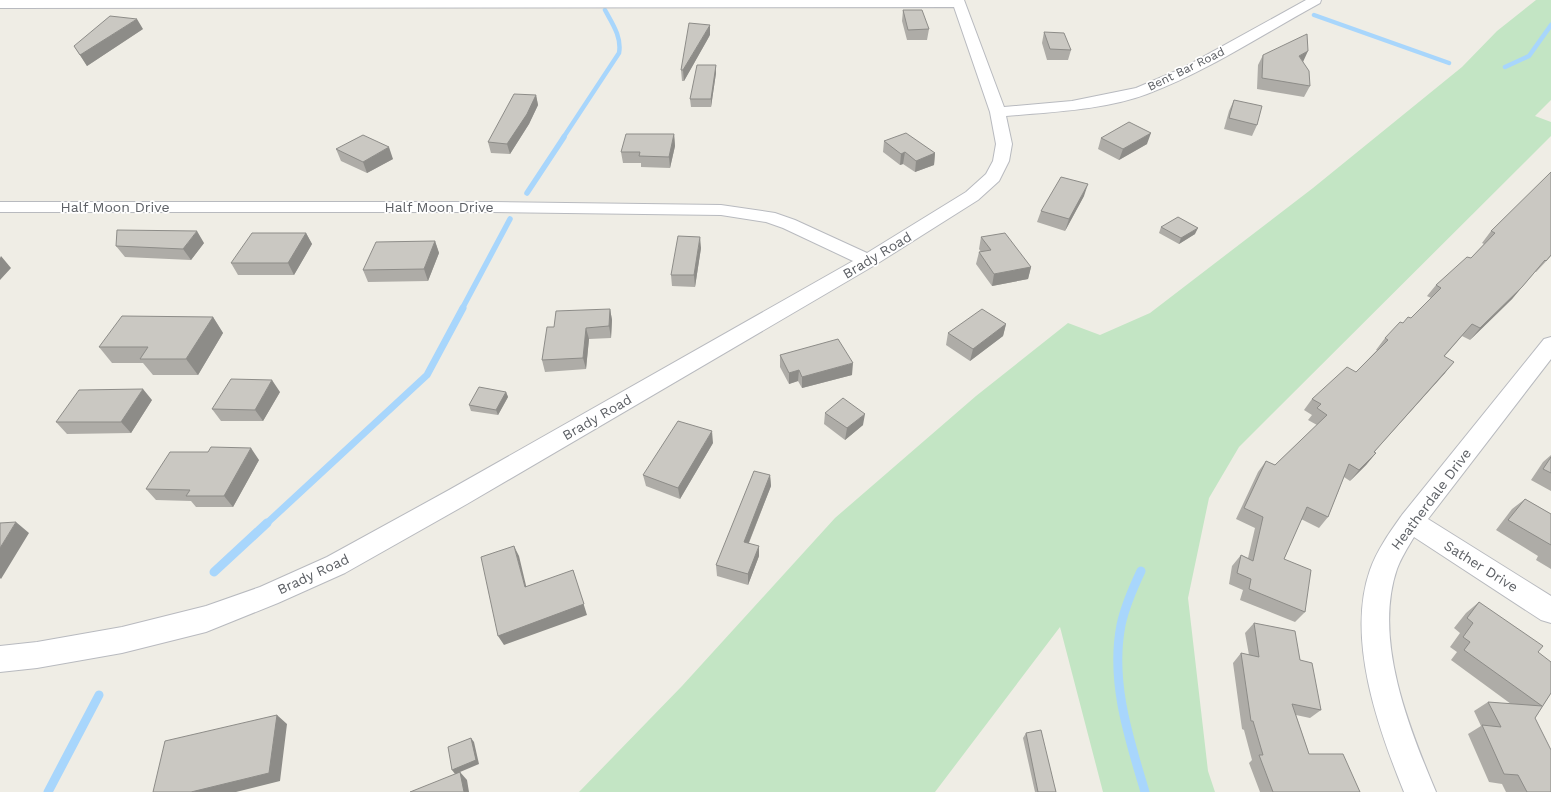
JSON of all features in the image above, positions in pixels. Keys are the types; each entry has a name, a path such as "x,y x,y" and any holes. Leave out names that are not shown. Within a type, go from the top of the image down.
{"street":[{"name":"Bent Bar Road","path":"998,112 1072,106 1141,91 1188,71 1315,0"},
{"name":"Brady Road","path":"0,659 37,655 122,640 206,619 269,595 336,565 458,497 943,216 975,193 993,177 1001,161 1004,144 998,112 958,2"},
{"path":"0,4 958,2"},
{"name":"Half Moon Drive","path":"0,207 493,207 721,210 769,217 790,224 868,260"},
{"name":"Heatherdale Drive","path":"1420,792 1406,760 1393,721 1376,639 1376,605 1381,576 1392,549 1411,522 1551,344"},
{"name":"Sather Drive","path":"1411,522 1551,611"}],"green space":[{"path":"1536,0 1551,0 1551,100 1535,116 1551,122 1551,136 1239,447 1209,498 1188,598 1208,771 1215,792 1103,792 1060,627 935,792 579,792 682,686 835,518 976,396 1068,323 1100,335 1150,313 1313,188 1462,67 1497,31"}],"building":[{"path":"903,10 922,10 929,29 908,30"},
{"path":"110,16 137,19 80,55 74,46"},
{"path":"689,23 710,25 683,70 681,70"},
{"path":"1044,32 1064,33 1071,50 1050,49"},
{"path":"1307,34 1308,51 1299,56 1309,71 1310,86 1262,78 1263,55"},
{"path":"697,65 716,65 711,99 690,99"},
{"path":"514,94 536,95 527,114 507,144 488,142"},
{"path":"1234,100 1262,106 1257,125 1229,118"},
{"path":"1129,122 1151,133 1123,149 1101,138"},
{"path":"906,133 935,153 916,161 905,152 901,154 884,141"},
{"path":"626,134 674,134 669,157 639,156 640,152 621,152"},
{"path":"363,135 389,147 363,162 336,149"},
{"path":"1551,172 1551,255 1522,287 1480,328 1472,324 1444,356 1454,362 1374,452 1376,453 1359,470 1349,464 1328,517 1307,507 1284,559 1311,570 1305,612 1249,589 1251,579 1237,573 1241,555 1253,561 1263,517 1244,508 1266,461 1275,465 1327,415 1317,408 1321,404 1312,399 1347,367 1356,372 1388,340 1385,338 1400,322 1403,323 1408,317 1411,318 1441,288 1436,285 1467,257 1471,258 1495,233 1491,231"},
{"path":"1061,177 1088,184 1069,219 1041,211"},
{"path":"1178,217 1198,228 1181,238 1161,227"},
{"path":"117,230 197,231 183,249 116,246"},
{"path":"252,233 306,233 288,263 231,263"},
{"path":"1005,233 1031,267 994,274 979,252 991,250 981,237"},
{"path":"678,236 700,237 694,275 671,275"},
{"path":"435,241 424,269 363,270 376,242"},
{"path":"610,309 609,326 586,328 583,358 542,360 547,327 554,327 556,311"},
{"path":"982,309 1006,324 973,349 948,333"},
{"path":"122,316 213,317 186,359 140,359 148,347 99,347"},
{"path":"838,339 853,363 802,377 799,370 789,373 780,355"},
{"path":"231,379 272,380 255,410 212,409"},
{"path":"479,387 506,392 496,410 469,405"},
{"path":"143,389 121,422 56,422 79,390"},
{"path":"843,398 865,414 847,428 825,413"},
{"path":"678,421 712,431 678,488 643,475"},
{"path":"211,447 251,448 224,496 186,496 190,490 146,489 170,452 208,452"},
{"path":"1551,457 1551,473 1543,469"},
{"path":"754,471 770,475 744,542 759,546 748,574 716,565"},
{"path":"1525,499 1551,514 1551,545 1508,520"},
{"path":"16,522 0,548 0,523"},
{"path":"514,546 525,587 573,570 584,604 498,636 481,557"},
{"path":"1479,602 1543,646 1538,652 1551,662 1551,693 1535,718 1551,750 1551,792 1527,792 1518,775 1504,774 1482,725 1501,727 1488,702 1542,706 1464,650 1470,642 1463,637 1473,623 1467,618"},
{"path":"1254,623 1295,631 1300,660 1312,663 1321,710 1292,704 1309,754 1343,754 1360,792 1273,792 1259,755 1263,755 1253,721 1251,721 1241,653 1259,657"},
{"path":"277,715 269,773 191,792 153,792 165,741"},
{"path":"1041,730 1056,792 1038,792 1026,733"},
{"path":"471,738 476,760 452,770 448,747"},
{"path":"460,772 464,792 410,792"}],"waterway":[{"path":"563,138 619,53 620,47 618,36 605,10"},
{"path":"1314,15 1449,63"},
{"path":"1505,67 1529,56 1551,25"},
{"path":"527,193 564,137"},
{"path":"462,309 510,219"},
{"path":"266,524 427,375 463,308"},
{"path":"214,572 267,523"},
{"path":"1141,571 1130,597 1121,625 1118,646 1118,668 1127,730 1145,792"},
{"path":"48,792 99,695"}]}
